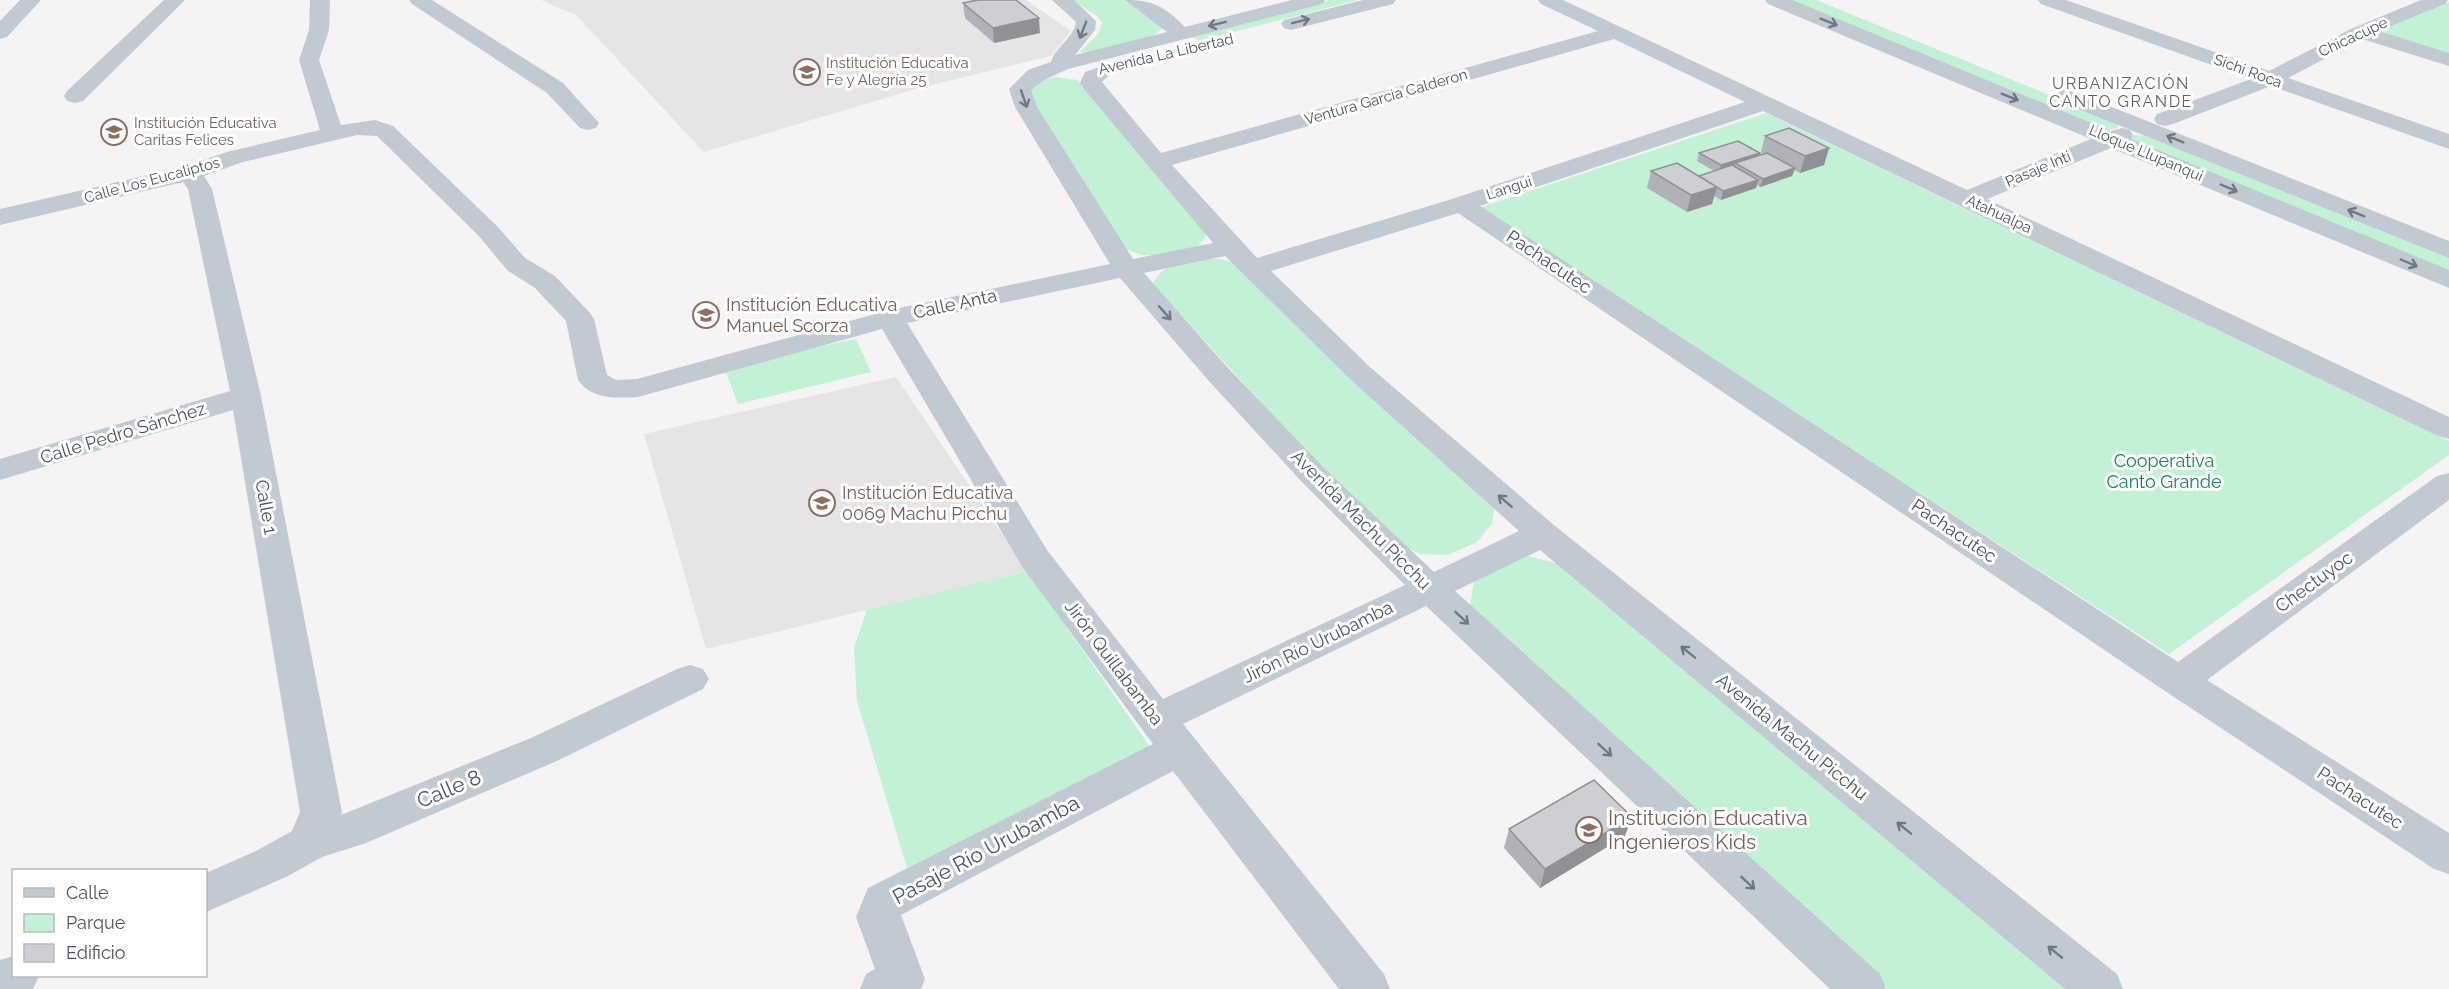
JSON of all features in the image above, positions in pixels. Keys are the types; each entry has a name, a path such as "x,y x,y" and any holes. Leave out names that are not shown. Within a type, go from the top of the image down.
{"street":[{"path":"0,33 31,0"},
{"path":"75,96 175,0"},
{"path":"320,0 319,30 309,60 333,134"},
{"path":"419,0 555,88 588,123"},
{"path":"1061,65 1061,59 1085,30 1086,21 1062,0"},
{"path":"1135,0 1169,22 1180,33 1177,42 1163,56"},
{"name":"Avenida La Libertad","path":"1061,65 1315,0"},
{"name":"Avenida La Libertad","path":"1061,65 1071,69 1100,73 1386,0"},
{"name":"Atahualpa","path":"1548,0 2449,429"},
{"name":"Lloque Llupanqui","path":"1775,0 2449,280"},
{"path":"1825,0 1968,57"},
{"name":"Sichi Roca","path":"2048,0 2449,142"},
{"path":"2070,8 2094,0"},
{"name":"Chicacupe","path":"2155,123 2270,79 2360,32 2438,0"},
{"name":"Ventura Garcia Calderon","path":"1156,162 1617,32"},
{"path":"2360,32 2449,60"},
{"name":"Avenida Machu Picchu","path":"1061,65 1036,75 1020,89 1022,96 1026,107 1126,269 1218,374 1313,475 1429,588 1863,989"},
{"name":"Avenida Machu Picchu","path":"1100,73 1093,77 1091,83 1156,162 1242,257 1361,374 1543,534 2100,989"},
{"name":"Lloque Llupanqui","path":"2045,88 2155,123 2449,250"},
{"name":"Langui","path":"1242,257 1461,204 1764,103"},
{"name":"Pasaje Inti","path":"1966,199 2110,138 2155,123"},
{"name":"Calle Los Eucaliptos","path":"0,217 190,173 236,157 333,134 375,127 385,131 488,231 516,264 545,282 580,319 593,380 611,389"},
{"name":"Calle 1","path":"190,173 200,189 246,396 321,812 309,843"},
{"name":"Pachacutec","path":"1461,204 2179,681 2449,856"},
{"name":"Calle Anta","path":"611,389 638,388 890,318 1126,269 1242,257"},
{"name":"Jirón Quillabamba","path":"890,318 1035,559 1367,989"},
{"name":"Calle Pedro Sánchez","path":"0,470 246,396"},
{"name":"Chectuyoc","path":"2179,681 2449,484"},
{"name":"Jirón Río Urubamba","path":"1168,734 1429,588 1543,534"},
{"name":"Calle 8","path":"207,893 271,864 309,843 351,830 534,753 690,680"},
{"name":"Pasaje Río Urubamba","path":"883,989 902,979 878,917 884,902 1168,734"}],"shaded area":[{"name":"Institución Educativa Fe y Alegría 25","path":"541,0 1026,0 1071,31 1051,56 919,88 704,152 576,15"},
{"name":"Institución Educativa 0069 Machu Picchu","path":"896,377 1027,571 706,649 644,434"}],"green space":[{"path":"1072,0 1125,0 1161,23 1163,28 1151,37 1083,53 1080,51 1097,35 1102,23 1097,16"},
{"path":"1329,0 1358,0 1199,41 1189,35"},
{"path":"1784,0 1816,0 2118,123 2117,128 2108,130"},
{"path":"2449,2 2449,57 2372,33"},
{"path":"1055,77 1077,80 1086,87 1206,229 1205,238 1197,247 1158,255 1141,255 1126,249 1035,106 1030,90 1045,79"},
{"name":"Cooperativa Canto Grande","path":"1766,113 2449,441 2449,455 2169,654 1479,208"},
{"path":"2134,135 2150,136 2449,256 2449,275 2128,139"},
{"path":"1203,259 1222,259 1240,265 1495,505 1492,523 1477,542 1448,555 1420,554 1396,542 1320,467 1153,284 1162,271 1168,267"},
{"path":"856,339 871,372 738,404 723,365"},
{"path":"1528,556 1567,566 2080,989 1888,989 1470,607 1474,579"},
{"path":"1027,571 1153,751 907,868 857,701 854,648 867,610"}],"building":[{"path":"978,0 1016,0 1039,18 993,28 963,3"},
{"path":"1789,128 1829,148 1805,156 1765,136"},
{"path":"1738,141 1760,153 1721,165 1699,153"},
{"path":"1767,153 1795,168 1763,179 1735,163"},
{"path":"1677,163 1717,187 1691,195 1651,171"},
{"path":"1732,165 1758,180 1723,191 1699,176"},
{"path":"1594,780 1632,817 1545,869 1509,829"}],"place":[{"name":"Institución Educativa Fe y Alegría 25","path":"807,72"},
{"name":"Institución Educativa Caritas Felices","path":"114,132"},
{"name":"Institución Educativa Manuel Scorza","path":"706,315"},
{"name":"Institución Educativa 0069 Machu Picchu","path":"822,503"},
{"name":"Institución Educativa Ingenieros Kids","path":"1589,830"}],"district":[{"name":"URBANIZACIÓN CANTO GRANDE","path":"2121,92"}]}
